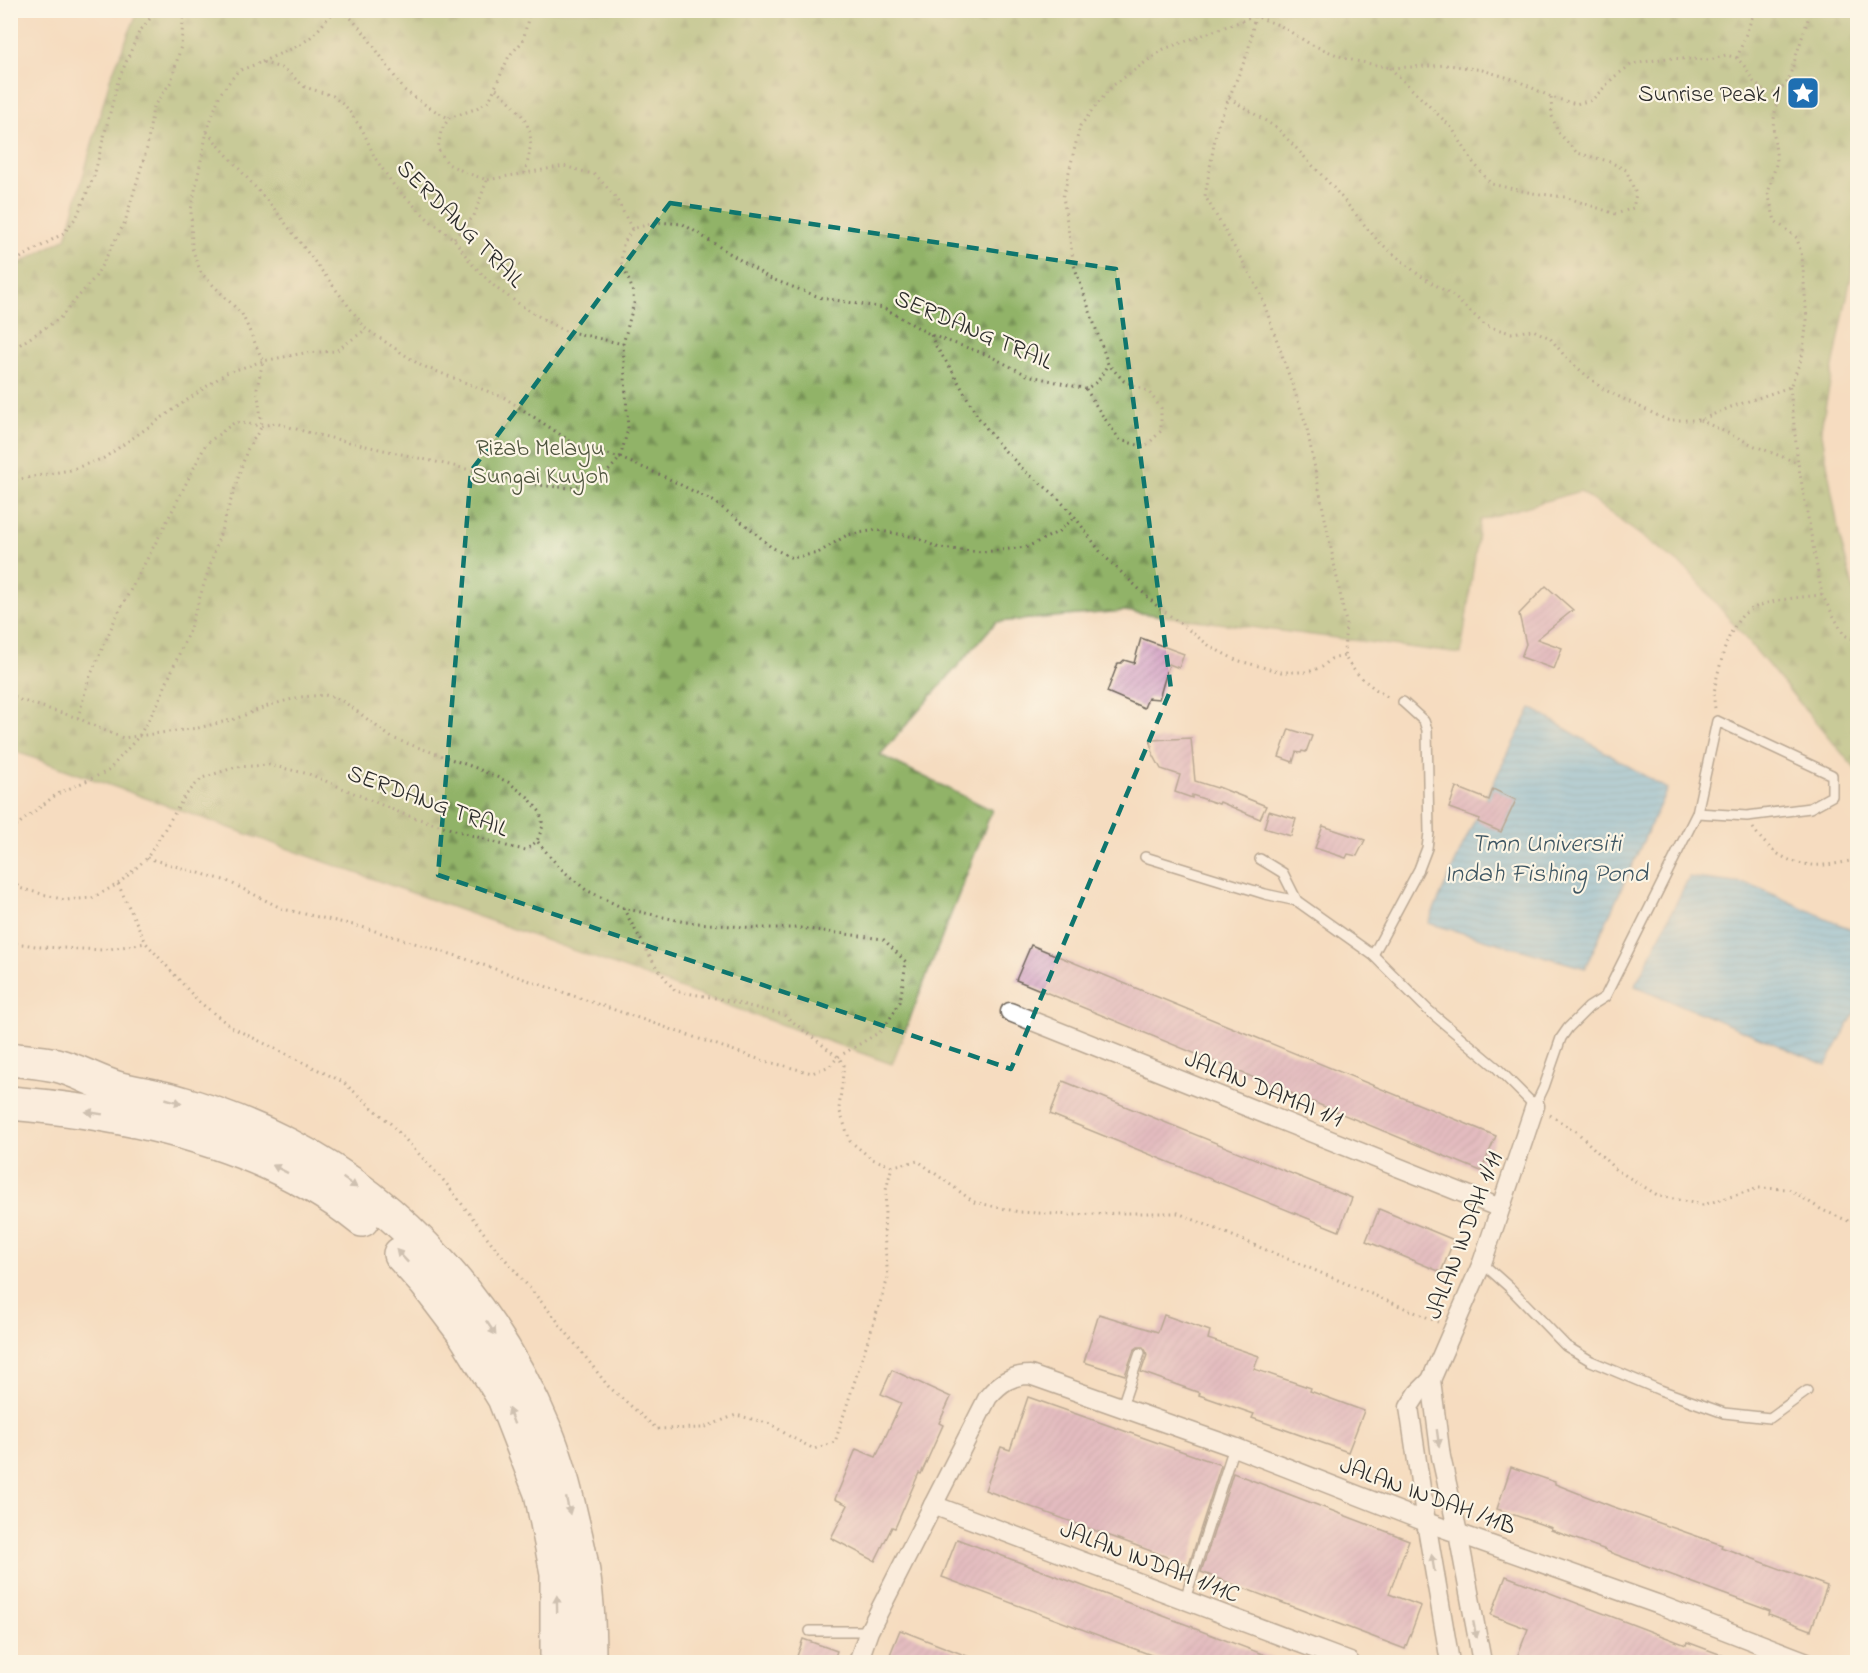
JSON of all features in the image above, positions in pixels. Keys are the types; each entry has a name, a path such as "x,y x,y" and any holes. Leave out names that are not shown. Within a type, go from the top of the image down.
{"highway":[{"path":"10,1059 58,1065 117,1088 171,1100 229,1118 288,1144 326,1167 374,1200 411,1233 455,1281 490,1326 516,1370 547,1433 563,1485 582,1562 588,1615 589,1662"},
{"path":"10,1083 117,1088"},
{"path":"10,1103 51,1106 124,1118 188,1134 263,1161 349,1209 387,1240 426,1282 458,1325 504,1398 541,1493 557,1573 557,1662"}],"street":[{"name":"JALAN DAMAI 1/1","path":"1010,1012 1500,1208"},
{"name":"JALAN INDAH 1/11","path":"1450,1662 1409,1407 1418,1393 1431,1380 1482,1263 1535,1106"},
{"name":"JALAN INDAH /11B","path":"933,1505 988,1397 1007,1379 1018,1375 1030,1375 1234,1447 1426,1522 1657,1604 1807,1662"},
{"path":"1431,1380 1441,1457 1482,1662"},
{"path":"858,1662 869,1631 933,1505"},
{"name":"JALAN INDAH 1/11C","path":"933,1505 1350,1662"}],"lane":[{"path":"1373,956 1419,869 1428,841 1427,730 1424,721 1403,702"},
{"path":"1260,859 1283,873 1298,900 1373,956 1428,1010 1496,1066 1535,1106 1561,1038 1582,1014 1605,996 1697,813 1717,721 1832,774 1832,796 1810,808 1747,816 1697,813"},
{"path":"1144,857 1265,894 1298,900"},
{"path":"1482,1263 1509,1287 1566,1346 1591,1361 1660,1390 1724,1413 1770,1418 1807,1391"},
{"path":"1122,1409 1140,1353"},
{"path":"1185,1599 1234,1447"},
{"path":"810,1631 869,1631"}],"path":[{"path":"10,264 64,233 76,216 94,176 118,81 139,32 157,10"},
{"path":"10,351 60,318 96,276 125,222 147,148 153,107 171,82 181,46 184,10"},
{"path":"78,718 88,681 116,617 206,444 235,422 262,426 275,423 536,486 570,488 602,478 620,458 628,429 623,344 634,303 632,288 621,262 622,245 632,229 616,198 596,175 564,166 487,180 467,174 448,164 438,149 441,130 449,118 475,109 489,101 509,56 523,40 530,10"},
{"path":"1250,10 1255,16 1281,26 1310,44 1347,59 1390,68 1449,65 1482,70 1516,80 1551,97 1576,104 1592,100 1614,77 1632,64 1667,58 1710,60 1726,54 1737,58 1754,82 1766,92 1778,93"},
{"path":"1108,364 1098,381 1086,389 1120,440 1145,447 1161,431 1161,408 1148,391 1124,381 1108,364 1074,265 1063,197 1080,126 1112,86 1164,49 1255,16 1262,10"},
{"path":"1737,58 1755,10"},
{"path":"1811,10 1788,81 1778,93 1773,126 1777,161 1768,193 1775,221 1797,238 1802,257 1807,320 1802,357 1790,387 1798,463 1822,595 1844,635 1857,641"},
{"path":"10,837 17,825 57,794 108,771 139,736 158,705 189,631 247,450 262,426 257,388 263,361 242,314 201,273 192,248 191,210 207,131 220,94 238,71 298,46 314,35 326,19 336,11 349,16 366,35 404,90 449,118"},
{"path":"1255,16 1248,52 1217,127 1205,196 1260,292 1306,424 1346,623 1345,656 1362,679 1387,696 1403,702"},
{"name":"SERDANG TRAIL","path":"262,62 284,69 305,87 333,96 340,102 363,131 375,158 395,187 430,221 454,239 471,263 496,288 562,330 623,344"},
{"path":"1390,68 1452,128 1473,162 1491,184 1565,197 1616,214 1633,208 1636,194 1626,170 1608,161 1577,153 1558,132 1552,116 1551,97"},
{"path":"496,88 515,106 530,130 530,154 525,173"},
{"path":"1229,98 1277,128 1332,186 1378,241 1419,275 1452,296 1486,326 1512,333 1533,330 1550,338 1568,360 1603,389 1667,420 1700,420 1758,396 1790,387"},
{"path":"207,131 276,211 366,329 420,365 505,398 573,443 620,458 713,501 751,529 771,548 792,558 818,553 847,535 876,530 915,537 939,548 983,552 1027,547 1058,532 1075,517"},
{"path":"454,239 474,216 487,180"},
{"name":"SERDANG TRAIL","path":"632,229 657,222 683,224 769,278 822,298 884,308 931,334 988,354 1027,375 1086,389"},
{"path":"10,480 70,470 104,458 226,373 263,361 304,353 336,351 366,329"},
{"path":"931,334 935,345 978,417 1000,446 1026,472 1054,494 1075,517 1102,554 1155,605 1211,647 1236,660 1281,672 1308,672 1322,667 1331,659 1345,656"},
{"path":"1700,420 1798,463"},
{"path":"1717,721 1713,699 1717,675 1726,641 1743,615 1761,605 1822,595"},
{"path":"10,693 20,700 78,718 123,738 139,736"},
{"name":"SERDANG TRAIL","path":"19,888 64,900 92,898 118,884 147,858 185,796 202,778 236,767 269,765 309,774 403,814 510,847 526,850 537,842 543,825 540,812 528,797 508,782 393,738 339,699 325,695 300,697 198,728 139,736"},
{"path":"1747,816 1765,845 1783,859 1808,866 1857,859"},
{"path":"147,858 227,881 283,909 362,927 457,956 761,1060 812,1073 830,1066 838,1057 883,1030 900,1002 906,962 883,939 800,928 756,928 685,922 623,908 586,890 559,867 537,842"},
{"path":"10,876 19,888 10,894"},
{"path":"118,884 146,943 198,1001 233,1028 343,1082 390,1123 445,1182 608,1386 657,1429 703,1428 736,1415 771,1424 814,1449 834,1442 888,1278 884,1234 886,1190 892,1166"},
{"path":"623,908 655,965 675,991 784,1015 838,1057 844,1065 839,1109 850,1141 872,1159 892,1166 918,1161 974,1202 1019,1212 1072,1215 1120,1212 1178,1214 1454,1329"},
{"path":"10,942 41,947 103,950 146,943"},
{"path":"1535,1106 1578,1133 1615,1169 1659,1196 1703,1205 1759,1188 1789,1190 1822,1210 1851,1222 1857,1222"}],"highlighted area":[{"path":"670,203 1116,269 1171,689 1011,1069 438,875 471,471"}],"green space":[{"name":"Rizab Melayu Sungai Kuyoh","path":"138,11 1857,11 1857,247 1821,428 1840,539 1857,601 1857,771 1689,571 1580,491 1480,520 1461,654 1124,611 996,622 880,755 992,810 892,1064 11,750 11,268 66,238 110,79"}],"water":[{"name":"Tmn Universiti Indah Fishing Pond","path":"1531,708 1667,789 1585,968 1428,923 1474,821"},
{"name":"Tmn Universiti Indah Fishing Pond","path":"1689,877 1752,885 1857,932 1857,1009 1826,1065 1635,986"}],"building":[{"path":"1546,586 1573,610 1537,639 1562,648 1554,669 1521,657 1526,644 1519,614"},
{"path":"1141,638 1184,654 1179,668 1169,664 1159,699 1148,698 1144,708 1107,692 1118,663 1124,660 1134,663"},
{"path":"1289,729 1312,736 1306,752 1296,752 1293,762 1279,757"},
{"path":"1191,738 1195,781 1218,787 1266,806 1260,819 1220,802 1219,804 1192,795 1192,798 1175,792 1180,775 1161,769 1153,754 1151,740"},
{"path":"1456,787 1489,800 1493,789 1516,800 1501,832 1478,822 1480,819 1449,808"},
{"path":"1269,811 1296,819 1291,836 1264,828"},
{"path":"1323,826 1365,840 1357,856 1348,854 1346,858 1315,848"},
{"path":"1031,945 1496,1136 1481,1171 1016,980"},
{"path":"1063,1081 1352,1198 1339,1231 1050,1114"},
{"path":"1379,1209 1454,1240 1441,1272 1366,1241"},
{"path":"1099,1314 1158,1332 1164,1315 1210,1331 1208,1339 1259,1356 1254,1369 1311,1388 1310,1391 1364,1411 1348,1452 1252,1418 1254,1414 1141,1372 1147,1355 1143,1347 1134,1350 1125,1375 1084,1362"},
{"path":"892,1370 951,1397 939,1423 943,1425 921,1474 919,1473 895,1528 892,1527 875,1561 831,1538 848,1505 835,1499 856,1449 876,1457 901,1403 881,1394"},
{"path":"1028,1397 1221,1465 1189,1565 985,1490 1001,1447 1010,1450"},
{"path":"1511,1467 1827,1586 1811,1630 1769,1614 1770,1611 1497,1509"},
{"path":"1233,1473 1409,1540 1389,1594 1421,1606 1405,1649 1201,1572"},
{"path":"957,1539 1281,1662 1170,1662 942,1577"},
{"path":"1506,1576 1686,1645 1687,1642 1738,1662 1515,1662 1528,1629 1491,1615"},
{"path":"900,1630 980,1661 887,1662"},
{"path":"803,1639 837,1651 833,1662 795,1662"}],"place":[{"name":"Sunrise Peak 1","path":"1803,93"}]}
